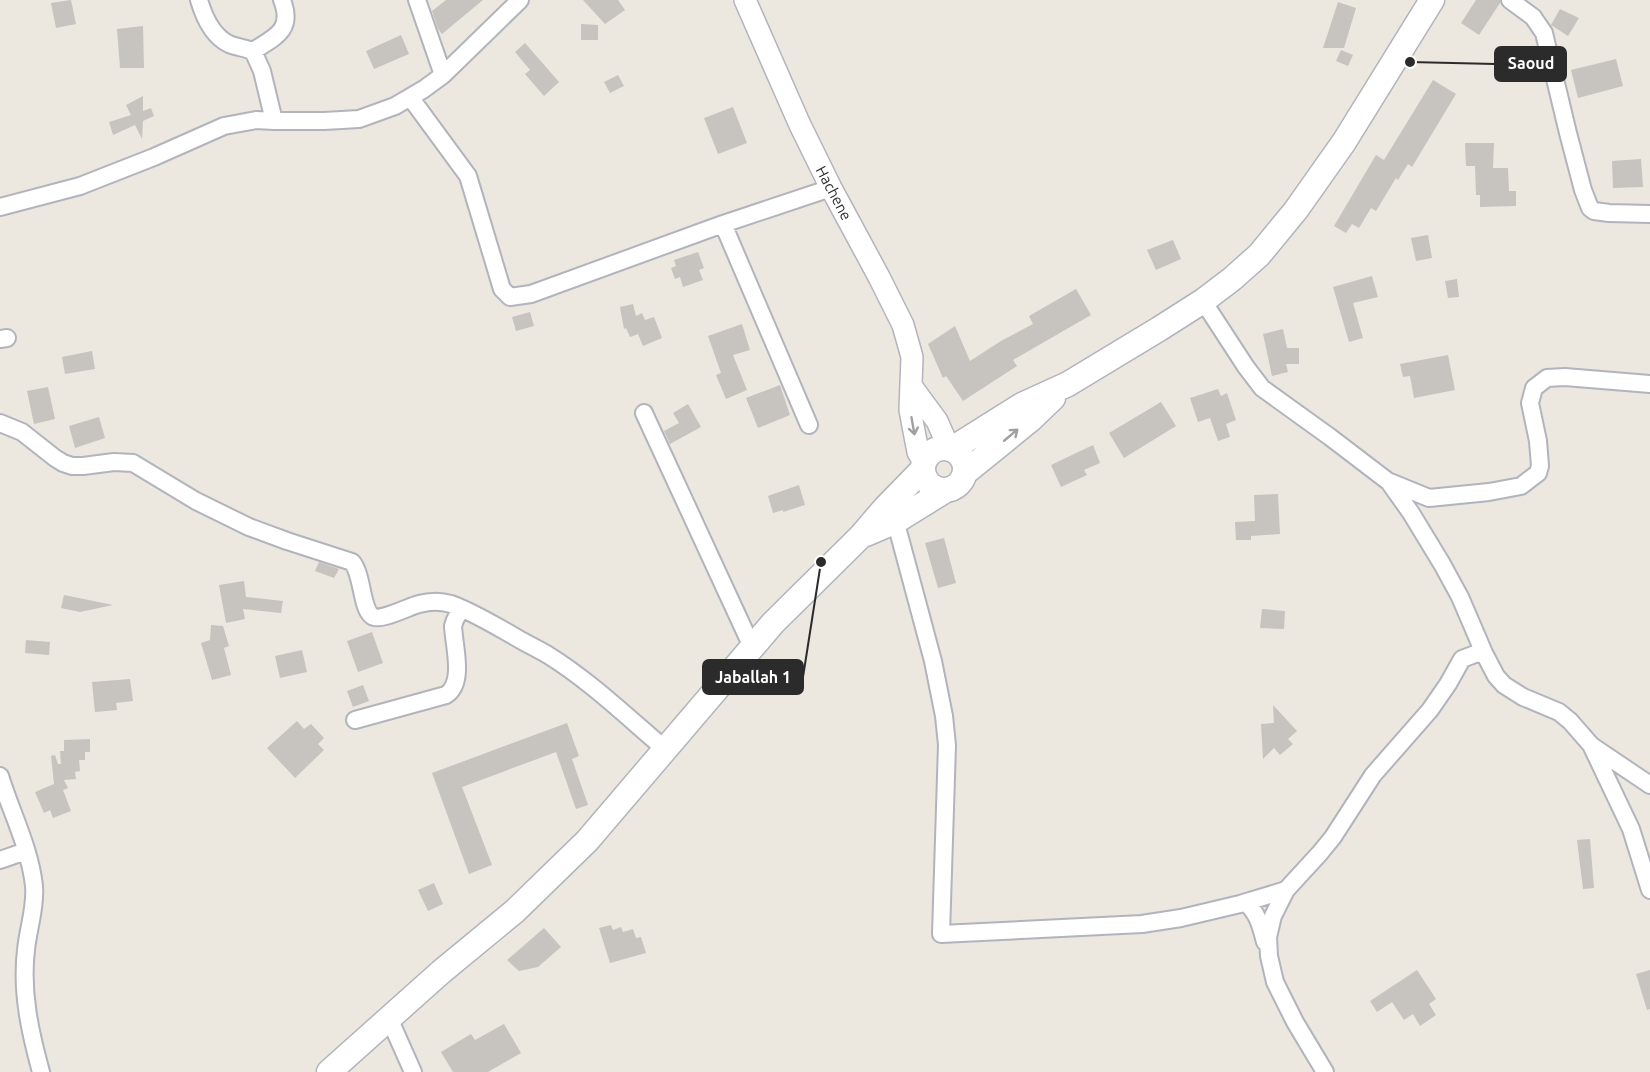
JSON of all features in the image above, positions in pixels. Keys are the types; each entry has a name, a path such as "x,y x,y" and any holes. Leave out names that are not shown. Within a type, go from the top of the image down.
{"main road":[{"path":"893,512 933,451 950,448 1022,405 1068,384 1203,301 1259,255 1296,210 1344,142 1432,0"},
{"path":"329,1072 441,972 514,911 587,841 752,647 861,536 893,512 959,484 966,472 1030,420 1068,384"},
{"path":"950,448 960,454 965,462 966,472"},
{"path":"924,466 924,476 933,487 946,490"}],"street":[{"path":"199,0 209,25 219,37 230,45 253,51 262,71 274,122"},
{"path":"253,51 279,35 283,30 286,16 282,0"},
{"path":"417,0 443,75"},
{"path":"0,207 80,186 224,126 256,120 324,122 359,119 395,106 443,75 520,0"},
{"name":"Hachene","path":"745,0 800,125 903,325 912,357 910,410 918,452 924,466"},
{"path":"1510,0 1533,17 1544,33 1568,134 1590,208 1594,211 1609,213 1650,214"},
{"path":"410,97 468,176 502,289 510,297 531,294 723,224 831,188"},
{"path":"723,224 809,425"},
{"path":"1203,301 1262,388 1389,482 1429,498 1489,492 1521,486 1538,473 1540,466 1538,441 1530,403 1534,388 1547,378 1565,377 1650,384"},
{"path":"912,387 936,421 950,448"},
{"path":"644,413 752,647"},
{"path":"0,423 22,432 63,463 72,466 114,462 133,463 188,496 249,527 352,562 357,568 366,606 372,617 384,617 412,606 435,602 449,604 481,617 547,654 567,668 665,749"},
{"path":"1389,482 1425,535 1460,597 1496,676 1504,685 1523,697 1559,712 1591,745 1650,785"},
{"path":"893,512 933,661 944,716 947,745 941,934 1142,924 1181,918 1246,903 1286,890"},
{"path":"355,720 446,696 452,691 457,677 453,626 461,609"},
{"path":"1269,956 1270,927 1286,890 1320,853 1373,775 1430,710 1448,684 1462,659 1467,640 1468,618"},
{"path":"1462,659 1484,653"},
{"path":"1591,745 1631,829 1650,890"},
{"path":"0,776 26,851 34,888 26,950 25,1000 41,1072"},
{"path":"0,860 26,851"},
{"path":"1246,903 1253,908 1259,920 1275,982 1325,1072"},
{"path":"389,1018 413,1072"}],"building":[{"path":"71,0 76,24 56,28 51,3"},
{"path":"446,0 483,0 442,34 432,11"},
{"path":"583,0 618,0 625,10 605,24"},
{"path":"1476,0 1500,0 1479,35 1461,23"},
{"path":"1338,2 1356,8 1344,48 1323,48"},
{"path":"1560,9 1579,18 1568,36 1551,25"},
{"path":"581,24 598,25 598,40 581,40"},
{"path":"143,26 144,68 120,68 117,29"},
{"path":"401,35 409,54 374,69 366,51"},
{"path":"525,43 559,82 544,96 525,74 530,70 515,52"},
{"path":"1341,50 1353,55 1348,66 1336,61"},
{"path":"1616,59 1623,86 1578,98 1571,70"},
{"path":"618,75 624,86 610,93 604,82"},
{"path":"1433,80 1456,94 1412,167 1408,164 1398,180 1396,178 1376,211 1371,208 1359,228 1352,224 1346,233 1334,226 1376,155 1384,160"},
{"path":"143,96 143,111 151,108 154,116 143,121 142,139 135,125 113,135 109,122 131,115 126,105"},
{"path":"733,107 747,143 718,154 704,118"},
{"path":"1465,143 1494,143 1493,168 1508,168 1509,191 1516,191 1516,206 1480,207 1480,195 1476,195 1475,166 1466,166"},
{"path":"1641,159 1643,187 1613,188 1612,161"},
{"path":"1428,235 1432,258 1416,261 1411,238"},
{"path":"1173,240 1181,259 1156,270 1147,250"},
{"path":"698,252 704,268 699,270 703,280 683,287 680,277 675,279 671,268 676,266 674,260"},
{"path":"1372,276 1378,297 1353,303 1363,338 1349,342 1333,287"},
{"path":"1457,279 1459,297 1448,298 1445,281"},
{"path":"1076,289 1091,315 1013,360 1017,366 963,401 946,376 943,378 928,344 955,326 970,361 1033,324 1029,316"},
{"path":"633,304 636,316 642,313 645,320 654,317 662,338 643,346 638,334 630,337 626,328 624,329 620,307"},
{"path":"530,312 534,326 516,331 512,317"},
{"path":"742,324 750,350 733,355 747,390 726,399 716,375 721,373 708,336"},
{"path":"1283,329 1287,348 1299,348 1299,364 1286,364 1288,372 1272,376 1263,334"},
{"path":"92,351 95,369 65,374 62,357"},
{"path":"1448,355 1455,390 1414,398 1410,376 1403,377 1400,364"},
{"path":"780,385 790,415 758,428 746,398"},
{"path":"48,387 55,419 34,424 27,391"},
{"path":"1218,389 1221,396 1227,393 1236,420 1226,424 1230,437 1218,441 1210,418 1198,422 1190,398"},
{"path":"1161,402 1176,426 1124,458 1109,433"},
{"path":"688,404 701,427 670,444 664,431 679,423 673,413"},
{"path":"99,417 105,438 75,448 69,426"},
{"path":"1093,445 1100,463 1084,470 1087,475 1061,487 1051,465"},
{"path":"799,485 805,505 773,513 768,496"},
{"path":"1278,494 1280,534 1251,536 1251,540 1236,540 1235,522 1255,521 1254,495"},
{"path":"944,538 956,583 938,588 925,543"},
{"path":"319,562 339,569 334,578 315,571"},
{"path":"244,581 246,597 283,601 281,613 243,609 245,619 226,623 219,585"},
{"path":"64,595 113,605 80,612 61,608"},
{"path":"1262,609 1285,611 1284,629 1260,628"},
{"path":"211,625 223,626 229,646 224,648 231,675 212,680 201,643 210,640"},
{"path":"372,632 383,663 358,672 347,641"},
{"path":"26,640 50,642 49,655 25,653"},
{"path":"302,650 307,672 280,678 275,656"},
{"path":"130,679 133,701 116,703 117,710 95,712 92,682"},
{"path":"363,685 369,701 353,707 347,691"},
{"path":"1273,705 1297,731 1288,739 1293,744 1280,755 1274,748 1263,759 1261,724 1274,723"},
{"path":"297,721 304,729 311,724 324,738 318,744 324,750 295,778 267,748"},
{"path":"567,723 579,756 572,759 588,805 576,809 556,752 462,787 492,865 469,874 432,773"},
{"path":"90,739 90,752 85,752 85,760 79,760 80,771 75,772 76,779 64,780 68,788 63,790 71,811 53,818 50,810 44,813 35,792 54,784 51,756 55,755 58,764 61,764 60,751 64,751 64,740"},
{"path":"1590,839 1594,888 1583,889 1577,840"},
{"path":"434,883 443,904 428,911 418,890"},
{"path":"611,925 613,930 621,927 623,932 633,929 636,938 641,937 646,953 610,963 599,928"},
{"path":"544,928 561,947 538,967 519,971 507,960"},
{"path":"1417,970 1436,999 1429,1004 1436,1015 1420,1026 1413,1014 1404,1020 1392,1002 1377,1012 1370,1001"},
{"path":"1650,970 1650,1009 1647,1010 1636,974"},
{"path":"504,1024 521,1053 488,1072 453,1072 441,1052 471,1034 475,1040"}],"place":[{"name":"Saoud","path":"1410,62"},
{"name":"Jaballah 1","path":"821,562"}]}
